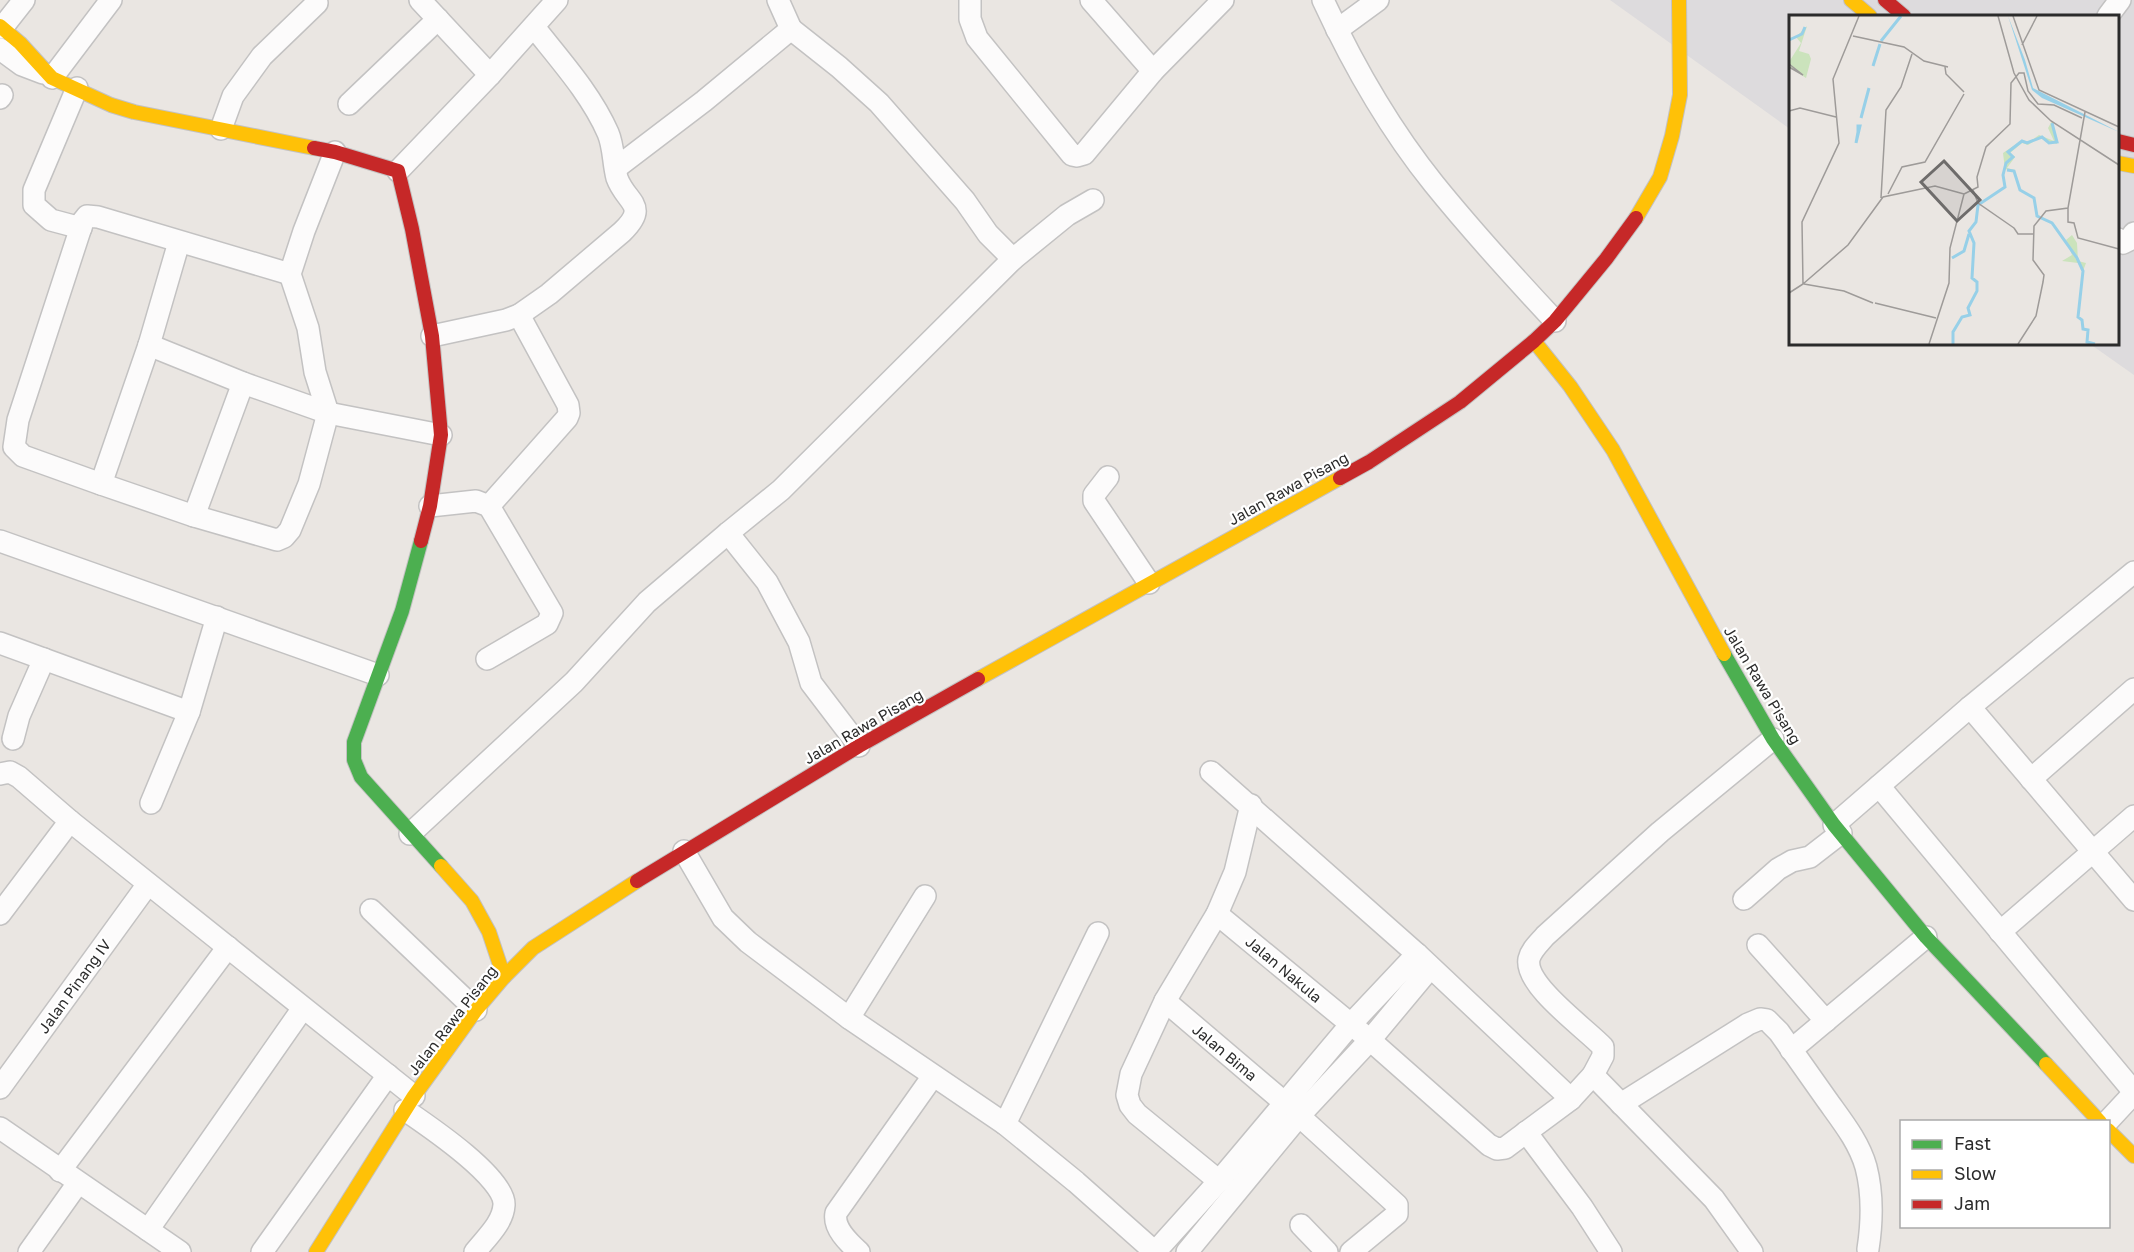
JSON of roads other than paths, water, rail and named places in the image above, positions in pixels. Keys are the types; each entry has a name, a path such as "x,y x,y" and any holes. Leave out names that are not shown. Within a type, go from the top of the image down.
{"street":[{"path":"24,0 1,34 22,65 111,105 134,112 335,152 398,171"},
{"path":"50,77 111,0"},
{"path":"420,0 490,75"},
{"path":"398,171 490,75 557,0"},
{"path":"778,0 791,29 840,67 879,103 965,201 988,234 1013,259"},
{"path":"970,0 970,19 977,38 1072,155 1077,156 1084,154 1153,71 1223,0"},
{"path":"1091,0 1153,71"},
{"path":"1323,0 1337,30 1376,99 1432,182 1481,241 1555,321"},
{"path":"1337,30 1378,0"},
{"path":"1534,341 1555,321 1635,220 1660,177 1672,136 1680,95 1679,0"},
{"path":"1851,0 1869,15"},
{"path":"1885,0 1903,15"},
{"path":"2109,15 2120,0"},
{"path":"220,129 233,96 262,56 317,3"},
{"path":"349,104 438,19"},
{"path":"432,336 506,320 519,315 549,294 631,223 636,209 617,177 611,141 601,119 564,64 534,27"},
{"path":"616,168 704,101 791,29"},
{"path":"77,88 34,190 34,205 51,220 81,228"},
{"path":"2119,141 2134,144"},
{"path":"9,448 33,460 194,516 277,540 284,537 290,530 309,484 328,413 315,372 308,328 290,274 335,152"},
{"path":"2119,163 2134,166"},
{"path":"398,171 412,229 432,336 441,435 430,506 402,611 354,742 353,759 361,777 472,901 489,932 504,977"},
{"path":"410,834 574,682 647,602 782,490 1013,259 1067,215 1093,200"},
{"path":"9,448 14,447 18,420 85,218 91,215 290,274"},
{"path":"2119,240 2123,243 2126,242 2134,233"},
{"path":"101,484 149,345 180,242"},
{"path":"489,506 569,413 568,405 519,315"},
{"name":"Jalan Rawa Pisang","path":"316,1252 410,1103 476,1010 533,948 684,851 859,746 1370,462 1460,402 1534,341 1570,386 1613,450 1712,633 1773,739 1837,829 1926,937 2098,1120"},
{"path":"149,345 328,413 441,435"},
{"path":"194,516 243,382"},
{"path":"1108,477 1094,495 1094,501 1149,583"},
{"path":"430,506 476,501 489,506 552,613 547,624 487,659"},
{"path":"728,533 766,582 799,642 811,683 859,746"},
{"path":"0,541 378,675"},
{"path":"1744,899 1778,869 1792,861 1810,857 1879,786 1970,707 2134,573"},
{"path":"151,803 189,712 217,617"},
{"path":"0,643 189,712"},
{"path":"13,739 28,694 44,659"},
{"path":"2031,778 2134,689"},
{"path":"1970,707 2134,900"},
{"path":"1752,1252 1714,1199 1593,1075 1603,1056 1603,1047 1538,987 1530,971 1529,959 1545,936 1660,832 1773,739"},
{"path":"0,774 8,771 15,774 148,884 388,1075 410,1103 442,1135 482,1168 505,1203 502,1218 475,1252"},
{"path":"1211,772 1424,961 1571,1099"},
{"path":"1879,786 2134,1093 2109,1120"},
{"path":"1220,1181 1137,1114 1130,1105 1128,1095 1131,1074 1165,1001 1218,914 1236,872 1251,806"},
{"path":"2000,932 2134,816"},
{"path":"3,905 70,821"},
{"path":"684,851 713,902 734,930 849,1018 1005,1124 1076,1182 1155,1252 1220,1181 1292,1109 1370,1040 1424,961"},
{"name":"Jalan Pinang IV","path":"0,1088 148,884"},
{"path":"849,1018 926,896"},
{"path":"371,910 476,1010"},
{"name":"Jalan Nakula","path":"1218,914 1370,1040 1489,1145 1497,1149 1504,1148 1571,1099 1593,1075"},
{"path":"1005,1124 1098,933"},
{"path":"1791,1050 1926,937"},
{"path":"1758,945 1826,1021"},
{"path":"60,1171 228,947"},
{"path":"1187,1252 1351,1024 1424,961"},
{"name":"Jalan Bima","path":"1165,1001 1292,1109 1397,1205 1397,1214 1351,1252"},
{"path":"151,1240 303,1008"},
{"path":"1621,1104 1748,1024 1760,1019 1773,1023 1850,1133 1861,1155 1866,1168 1870,1197 1872,1251"},
{"path":"262,1252 388,1075"},
{"path":"859,1252 841,1233 835,1218 836,1213 933,1076"},
{"path":"0,1128 78,1183 151,1240 180,1252"},
{"path":"2110,1131 2131,1145"},
{"path":"1526,1132 1582,1207 1611,1252"},
{"path":"29,1252 78,1183"},
{"path":"1301,1225 1317,1249"}]}
